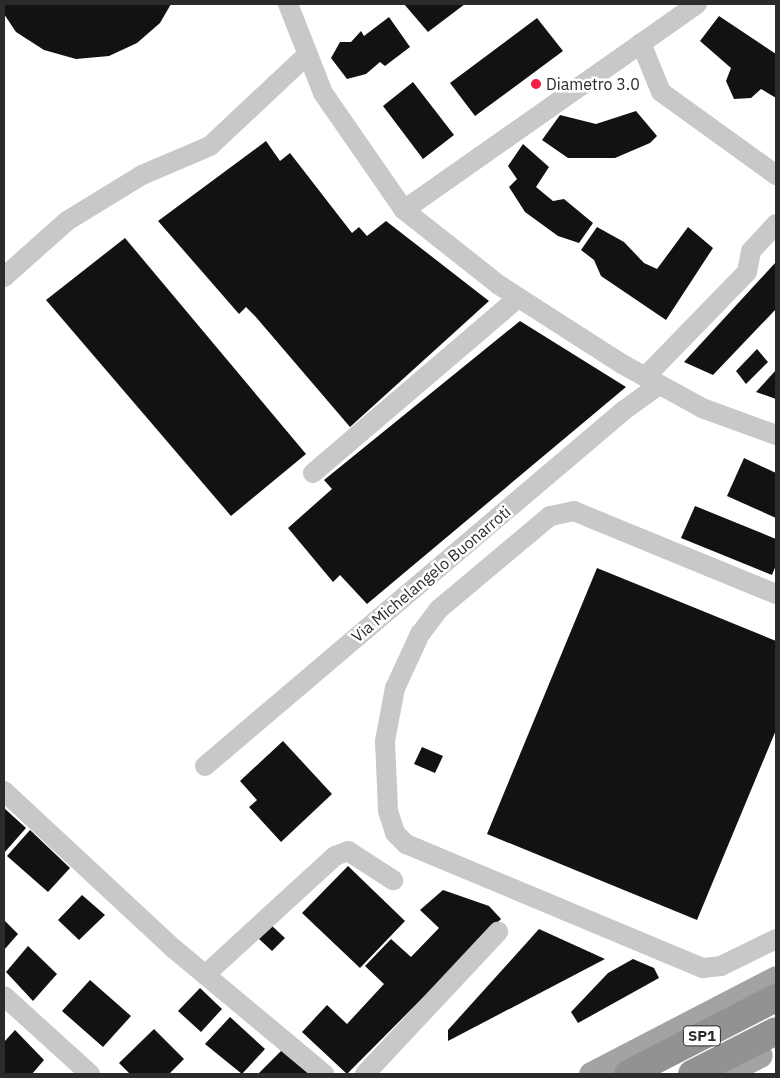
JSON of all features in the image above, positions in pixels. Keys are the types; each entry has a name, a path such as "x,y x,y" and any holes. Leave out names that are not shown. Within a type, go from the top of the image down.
{"highway":[{"name":"SP1","path":"628,1074 776,998"},
{"name":"SP1","path":"692,1074 776,1031"}],"main road":[{"path":"591,1074 776,978"},
{"path":"722,1074 776,1046"}],"street":[{"path":"404,210 696,4"},
{"path":"295,8 307,54 323,93 404,210 518,298 652,381 702,408 776,435"},
{"path":"641,43 661,92 776,175"},
{"path":"4,277 67,221 142,175 210,146 307,54"},
{"name":"Via Michelangelo Buonarroti","path":"205,766 623,411 652,381 747,272 751,251 776,224"},
{"path":"313,473 518,298"},
{"path":"776,594 574,511 550,516 439,609 420,634 400,672 385,741 388,811 395,833 406,844 703,968 721,966 776,939"},
{"path":"4,791 205,975 324,1074"},
{"path":"205,975 335,856 348,851 393,880"},
{"path":"365,1074 498,932"},
{"path":"4,996 90,1074"}],"building":[{"path":"4,4 171,4 160,23 137,43 109,56 76,59 44,50 16,32 4,14"},
{"path":"404,4 465,4 428,32"},
{"path":"719,16 776,54 776,98 761,89 751,98 734,99 726,81 731,68 700,41"},
{"path":"389,17 410,47 385,66 380,62 366,74 347,79 331,58 340,42 351,42 361,31 364,36"},
{"path":"537,18 563,51 475,116 450,83"},
{"path":"413,82 454,135 423,159 383,106"},
{"path":"636,111 657,136 650,143 615,158 568,158 542,140 560,115 596,124"},
{"path":"266,141 280,161 290,153 352,233 359,227 367,236 386,221 489,301 350,427 255,316 246,307 239,314 158,221"},
{"path":"523,144 549,167 536,187 553,201 564,199 593,223 579,243 558,236 525,212 509,187 517,179 508,166"},
{"path":"597,227 624,242 644,263 657,269 688,227 713,248 666,320 601,276 594,260 581,250"},
{"path":"125,238 306,454 231,516 46,300"},
{"path":"776,262 776,309 713,375 684,362"},
{"path":"520,321 626,387 367,604 340,575 333,582 288,528 332,489 324,480"},
{"path":"757,349 768,362 746,384 736,371"},
{"path":"776,370 776,399 756,392"},
{"path":"744,458 776,473 776,518 727,496"},
{"path":"695,506 776,539 776,565 772,575 681,538"},
{"path":"597,568 776,641 776,730 697,920 487,834"},
{"path":"283,741 332,794 281,842 249,807 257,800 240,781"},
{"path":"422,747 443,756 435,773 414,764"},
{"path":"4,808 26,828 4,853"},
{"path":"30,830 70,868 48,892 7,856"},
{"path":"348,866 405,921 360,968 302,913"},
{"path":"443,890 489,906 501,919 347,1074 302,1032 327,1005 347,1024 384,984 365,966 391,939 411,957 439,928 420,910"},
{"path":"82,895 105,915 79,940 58,920"},
{"path":"4,920 18,934 4,950"},
{"path":"271,925 285,938 272,951 258,938"},
{"path":"539,929 605,959 448,1041 448,1030"},
{"path":"28,946 57,974 33,1001 6,972"},
{"path":"633,959 654,968 659,978 578,1023 571,1012 608,973"},
{"path":"90,980 131,1016 103,1047 62,1011"},
{"path":"200,988 222,1009 201,1032 178,1011"},
{"path":"230,1017 265,1049 242,1074 205,1044"},
{"path":"154,1029 184,1059 169,1074 130,1074 119,1063"},
{"path":"15,1030 44,1060 32,1074 4,1074 4,1042"},
{"path":"283,1049 310,1074 258,1074"}],"place":[{"name":"Diametro 3.0","path":"536,84"}]}
